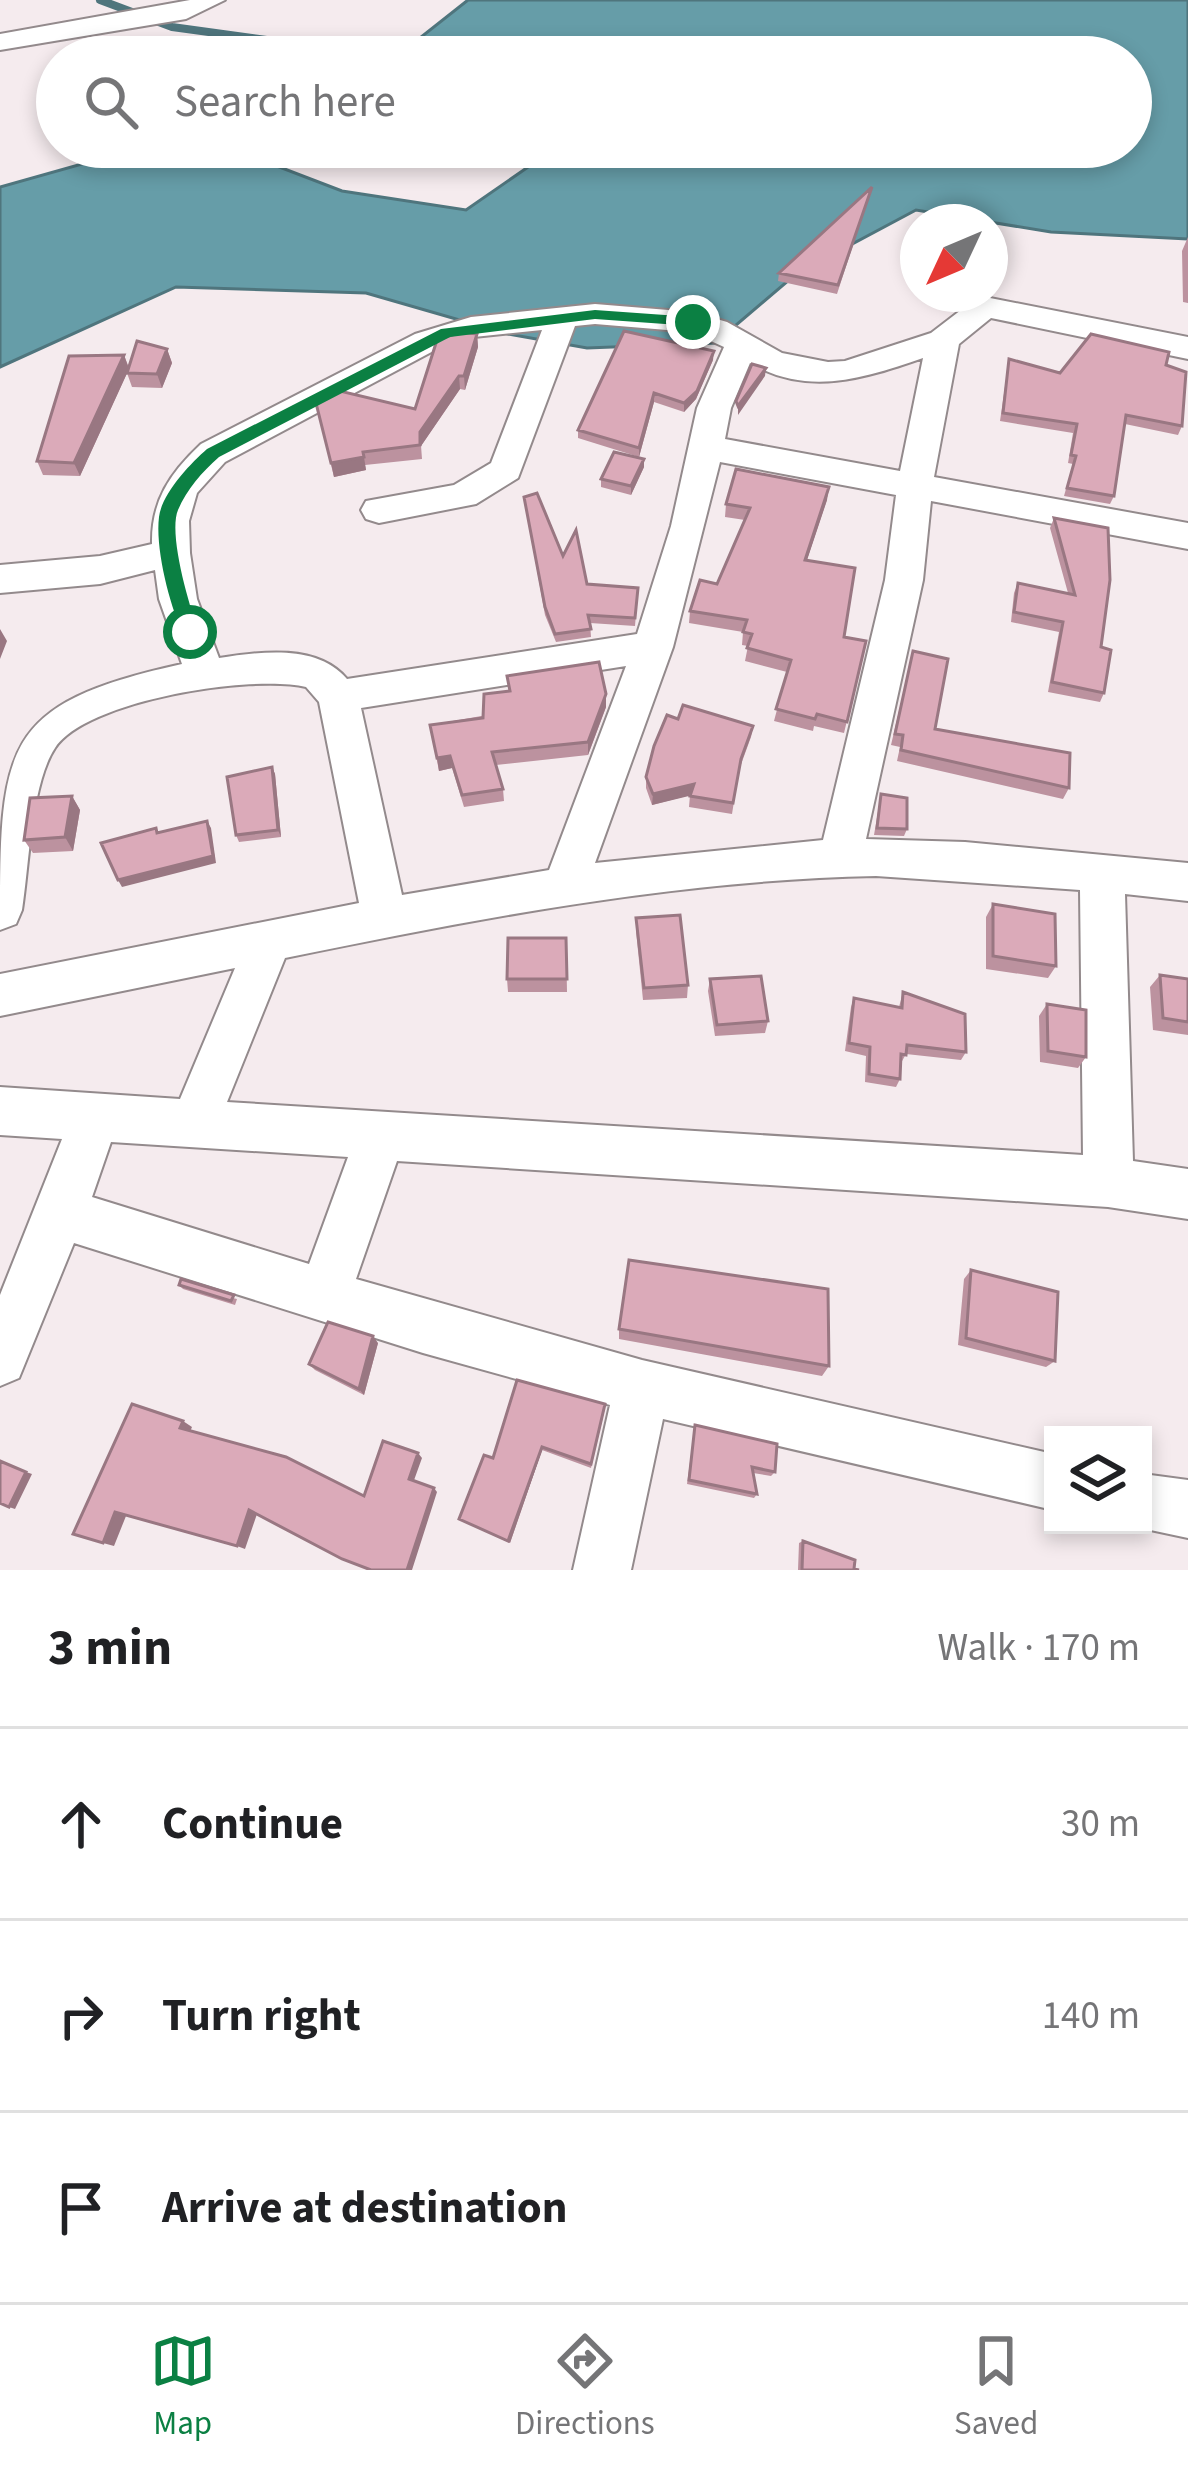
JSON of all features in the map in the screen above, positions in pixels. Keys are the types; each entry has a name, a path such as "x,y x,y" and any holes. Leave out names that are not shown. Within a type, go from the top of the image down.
{"street":[{"path":"0,42 186,11 212,0"},
{"path":"205,674 178,598 167,514 193,471 213,453 447,332 563,316 693,322 716,329 773,362 828,373 848,372 944,340 985,307 1188,348"},
{"path":"379,510 476,494 492,484 506,469 563,316"},
{"path":"840,858 904,580 915,484 944,340"},
{"path":"566,883 653,647 689,526 704,447 741,345"},
{"path":"704,447 1188,536"},
{"path":"0,579 100,570 171,553"},
{"path":"338,696 653,647"},
{"path":"0,910 32,749 48,727 67,712 97,700 205,674 291,669 319,675 338,696 384,917"},
{"path":"0,995 566,883 840,858 1188,882"},
{"path":"1102,874 1108,1182"},
{"path":"195,1120 268,945"},
{"path":"0,1111 1108,1182 1188,1194"},
{"path":"0,1359 62,1213 94,1118"},
{"path":"324,1296 382,1133"},
{"path":"62,1213 222,1259 324,1296 641,1387 1044,1480"},
{"path":"602,1570 641,1387"},
{"path":"1152,1504 1188,1509"}],"water":[{"path":"468,0 1188,0 1188,239 1051,232 1008,225 1008,204 900,204 900,219 796,274 715,343 587,348 508,334 366,293 176,287 0,367 0,187 68,168 282,168 342,191 466,210 527,168 1152,168 1152,36 422,36"}],"building":[{"path":"872,187 838,285 779,273"},
{"path":"624,331 714,351 697,391 684,403 654,393 639,448 578,430"},
{"path":"461,332 477,334 464,376 459,376 420,432 420,445 363,452 364,457 331,463 316,403 340,391 415,409 437,340"},
{"path":"1091,334 1169,352 1166,365 1186,372 1182,426 1126,415 1114,496 1067,488 1076,456 1071,455 1077,424 1003,413 1009,359 1060,373"},
{"path":"137,341 167,349 157,374 127,373"},
{"path":"124,355 74,463 37,461 69,356"},
{"path":"752,364 766,368 738,406 736,401"},
{"path":"614,452 644,459 631,486 601,479"},
{"path":"736,469 829,487 805,560 855,568 844,637 866,641 847,722 776,709 791,660 747,648 752,634 743,632 747,620 690,611 700,580 717,584 750,508 726,504"},
{"path":"537,493 563,556 576,530 587,584 638,588 635,618 588,615 591,629 555,634 545,607 524,497"},
{"path":"1054,518 1108,528 1110,580 1101,647 1111,650 1104,693 1052,682 1063,622 1014,612 1018,583 1075,595"},
{"path":"913,651 948,659 935,729 1070,753 1069,788 901,750 903,735 895,734"},
{"path":"599,662 606,694 588,742 492,752 503,789 462,795 450,756 437,758 430,725 483,718 484,694 510,691 507,676"},
{"path":"683,705 753,726 733,803 690,796 694,784 653,794 646,777 654,746 667,715 678,719"},
{"path":"272,767 278,830 236,835 227,777"},
{"path":"881,794 907,798 907,829 877,828"},
{"path":"72,796 65,837 24,840 30,798"},
{"path":"207,821 213,856 118,880 101,843 156,828 157,833"},
{"path":"993,904 1055,914 1056,966 993,956"},
{"path":"680,915 688,985 644,988 636,918"},
{"path":"508,938 566,938 567,979 507,979"},
{"path":"1160,975 1188,979 1188,1022 1163,1018"},
{"path":"761,976 768,1021 717,1025 710,979"},
{"path":"903,992 965,1014 966,1052 907,1045 906,1055 901,1054 900,1079 869,1074 870,1047 849,1043 854,998 902,1008"},
{"path":"1047,1004 1086,1010 1086,1057 1048,1051"},
{"path":"629,1260 828,1289 829,1366 619,1329"},
{"path":"971,1270 1058,1292 1055,1361 966,1338"},
{"path":"181,1279 234,1295 231,1301 179,1285"},
{"path":"328,1322 373,1336 359,1389 309,1364"},
{"path":"517,1380 605,1404 591,1464 542,1447 508,1541 459,1519 484,1455 493,1458"},
{"path":"132,1404 183,1421 180,1428 286,1457 364,1496 383,1441 418,1453 409,1479 434,1488 407,1570 371,1570 342,1559 249,1510 237,1546 115,1512 103,1543 73,1534"},
{"path":"695,1425 777,1444 775,1472 752,1467 757,1494 689,1480"},
{"path":"0,1461 26,1472 9,1507 0,1503"},
{"path":"803,1541 855,1560 854,1569 859,1570 802,1570"}],"waterway":[{"path":"100,0 172,27 238,36"}],"route":[{"path":"190,632 178,598 167,514 193,471 213,453 447,332 595,314 693,322"}]}
